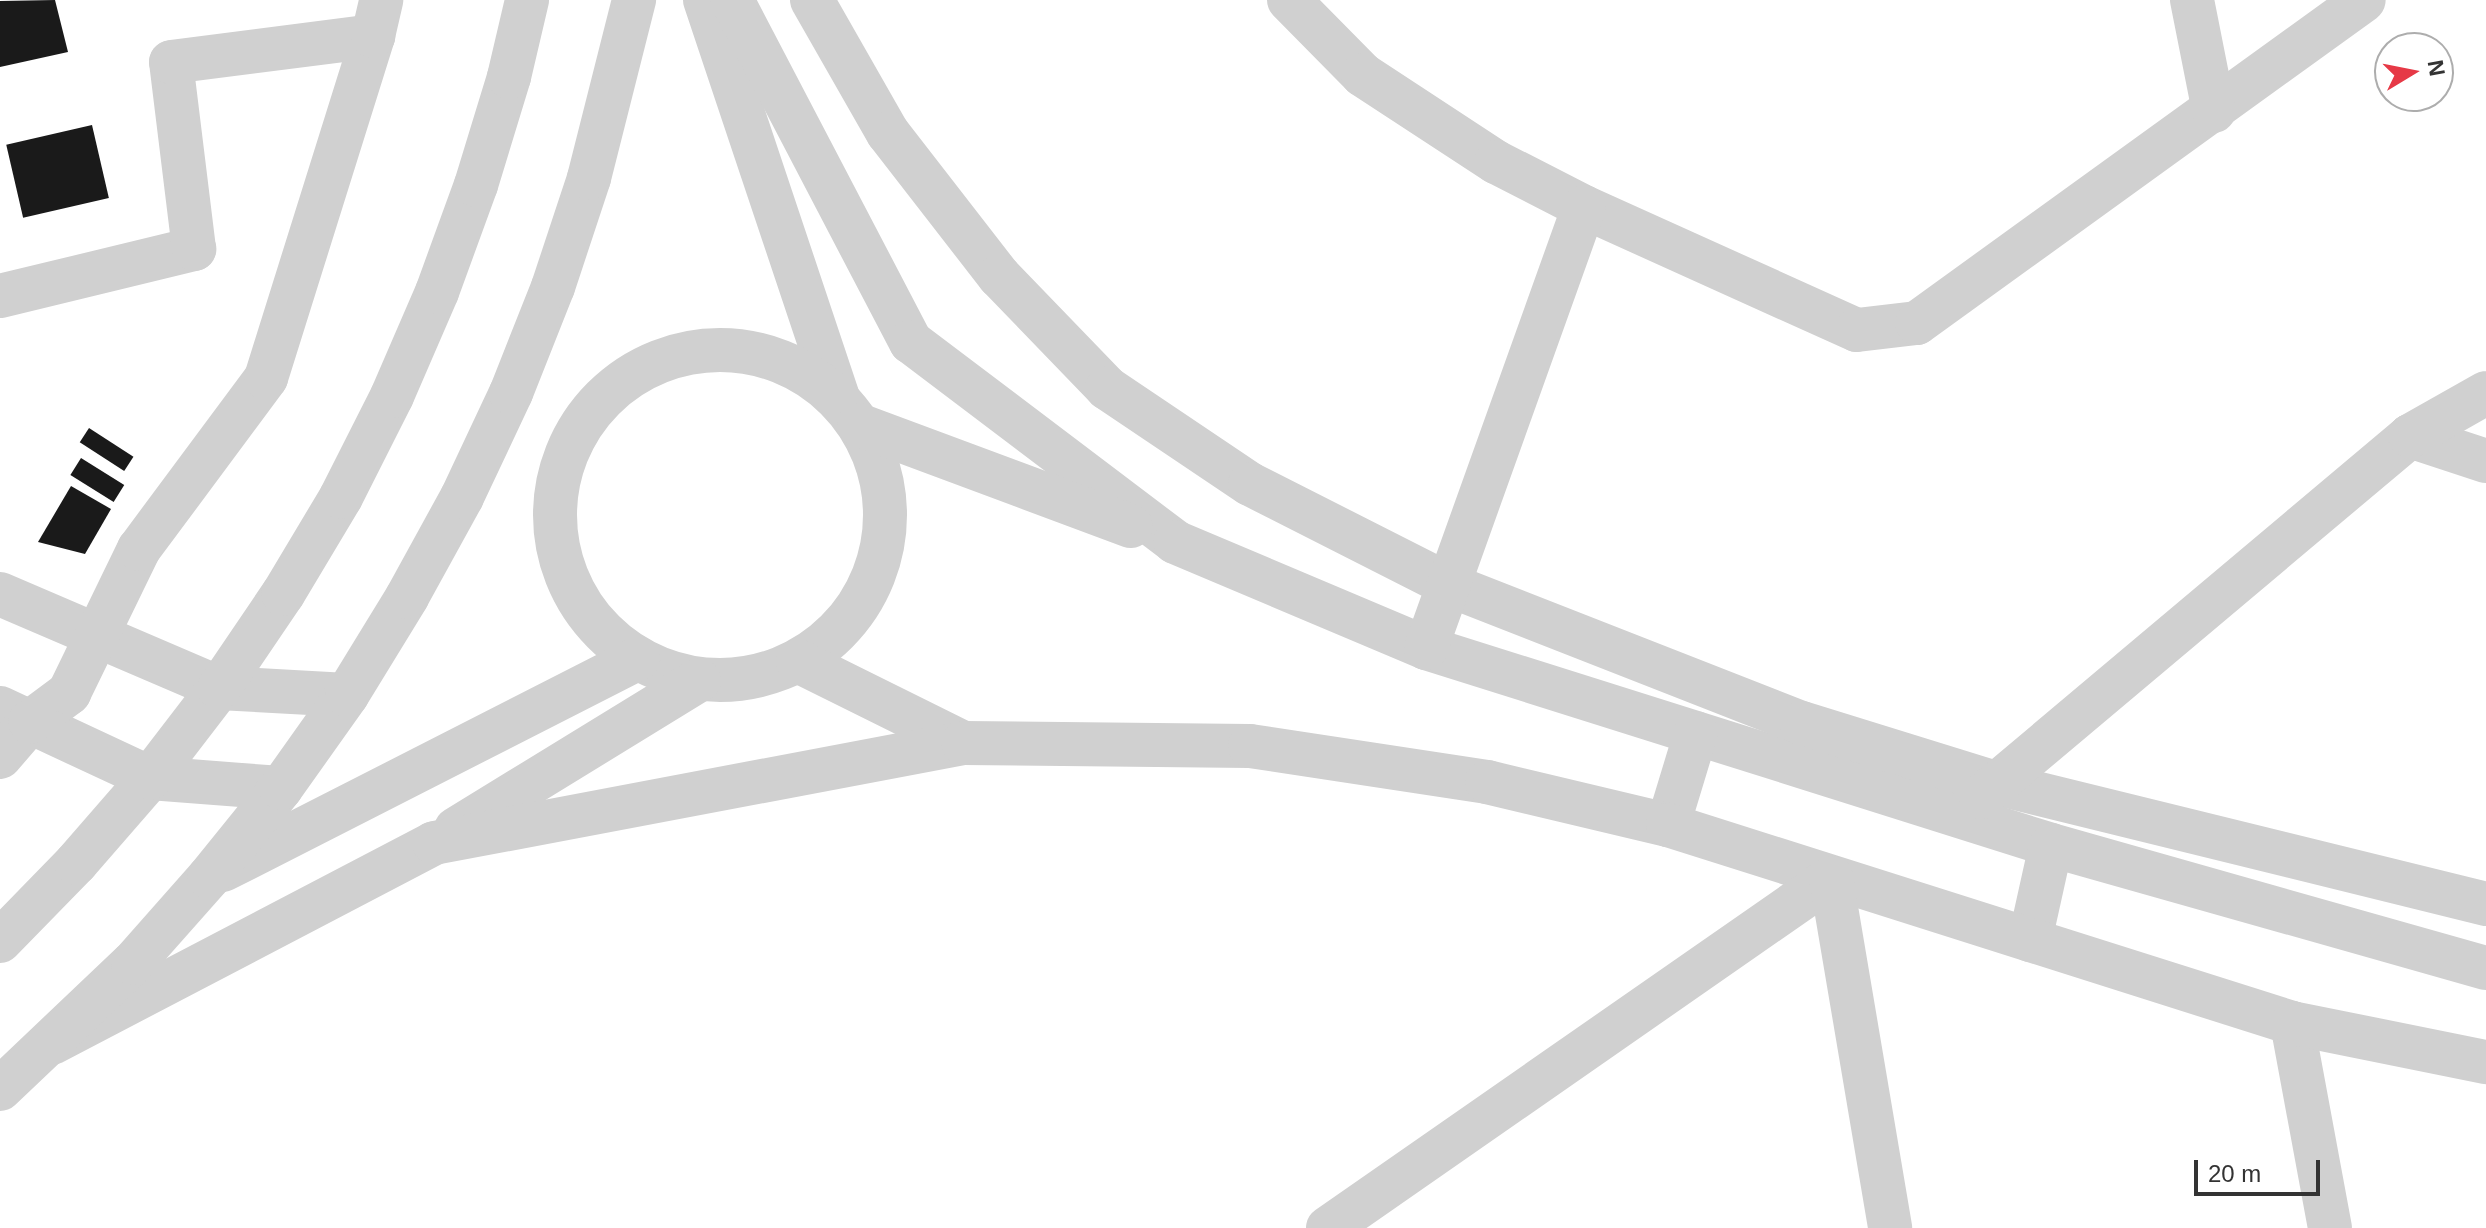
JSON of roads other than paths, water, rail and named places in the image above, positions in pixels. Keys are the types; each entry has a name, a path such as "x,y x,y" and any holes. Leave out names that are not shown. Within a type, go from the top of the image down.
{"street":[{"path":"0,941 76,863 150,778 219,688 341,497 392,396 437,292 476,185 509,77 527,0"},
{"path":"0,1089 133,963 209,877 281,788 347,695 407,597 462,497 511,393 553,287 589,178 634,0"},
{"path":"705,0 849,412 874,454 883,487 885,522 880,556 869,588 851,617 827,642 798,661 767,675 733,680 699,680 638,659 591,619 574,594 559,550 555,505 560,474 585,419 606,394 631,374 671,357 723,349 755,353 786,363 814,378 849,412 1175,542 1426,648 2051,845 2486,968"},
{"path":"732,0 911,342 1175,542"},
{"path":"812,0 888,133 999,276 1107,388 1250,484 1449,585 1802,723 1999,784 2486,904"},
{"path":"1289,0 1363,75 1496,162 1584,207 1857,330 1917,323 2364,0"},
{"path":"2192,0 2214,111"},
{"path":"0,296 194,249 171,62 377,18 266,378 139,549 69,693 15,715 0,757"},
{"path":"1426,648 1584,207"},
{"path":"1957,815 1999,784 2410,436 2486,393"},
{"path":"2410,436 2486,461"},
{"path":"0,594 219,688 347,695"},
{"path":"209,877 638,659"},
{"path":"798,661 963,743"},
{"path":"52,1043 434,843 699,680"},
{"path":"15,715 150,778 281,788"},
{"path":"1668,825 1696,733"},
{"path":"434,843 963,743 1250,746 1487,782 1668,825 2292,1023 2486,1062"},
{"path":"2030,940 2051,845"},
{"path":"1328,1228 1831,878"},
{"path":"1831,878 1890,1228"},
{"path":"2292,1023 2330,1228"}]}
